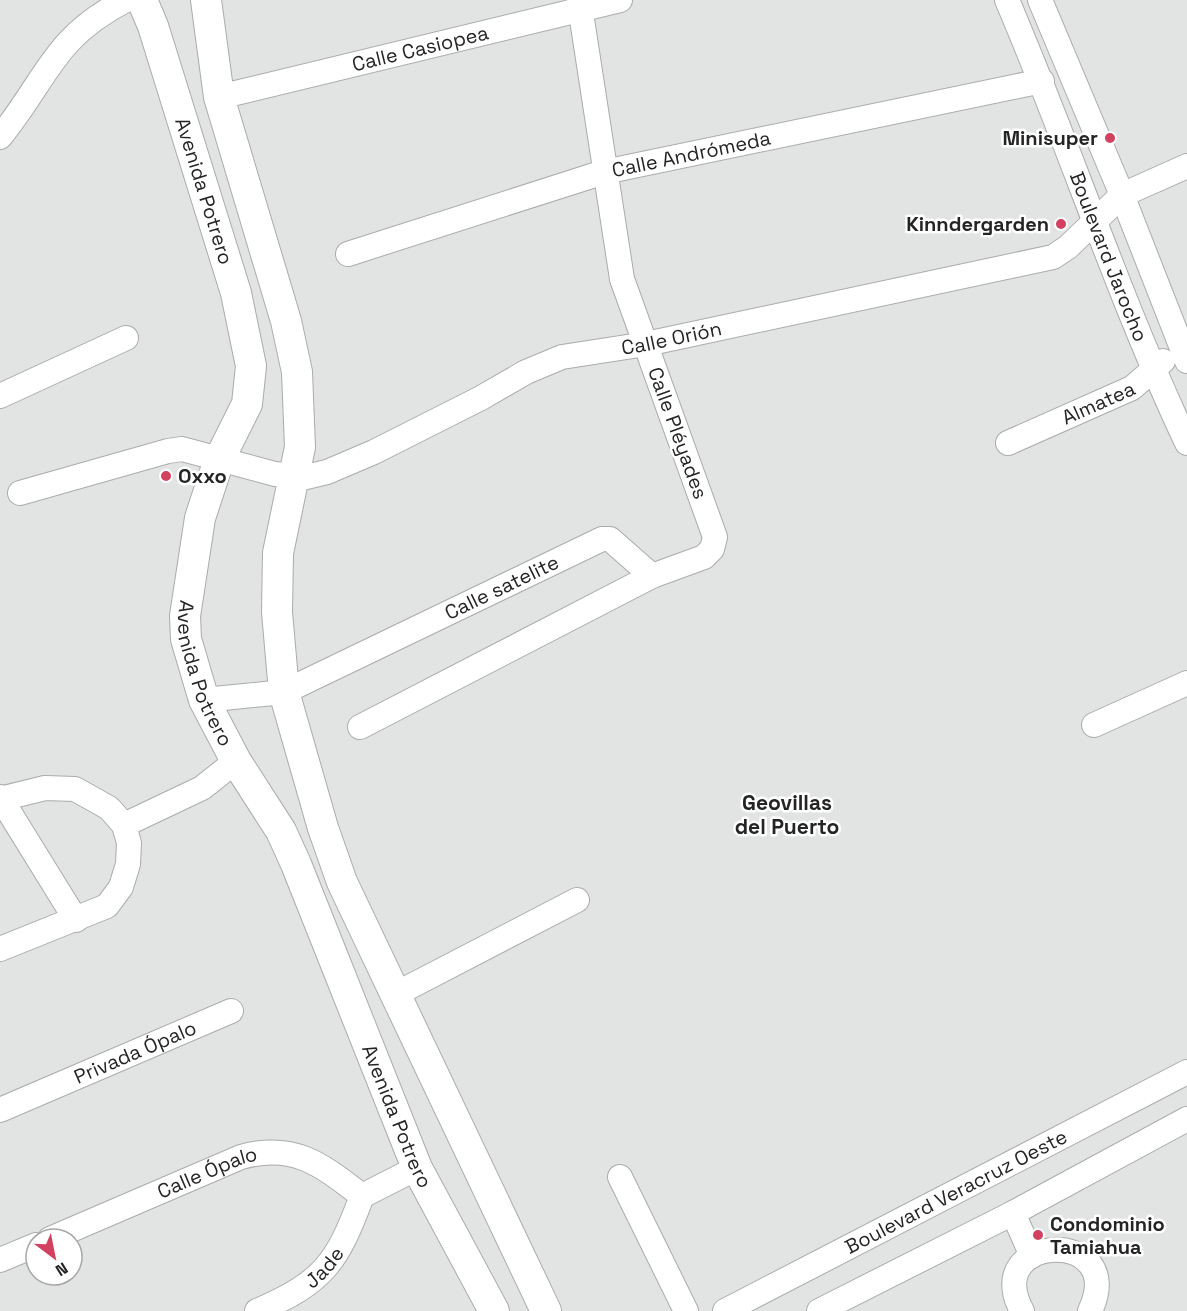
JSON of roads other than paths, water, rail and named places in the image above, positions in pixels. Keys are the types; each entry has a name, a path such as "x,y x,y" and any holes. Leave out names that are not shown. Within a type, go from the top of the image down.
{"street":[{"path":"0,137 47,65 67,40 87,22 126,0"},
{"name":"Avenida Potrero","path":"142,0 153,26 237,293 251,366 247,404 219,460 200,518 185,616 192,664 204,700 236,761 259,795 296,864 417,1168 494,1311"},
{"name":"Avenida Potrero","path":"206,0 219,97 286,321 293,353 301,434 276,579 284,692 332,855 394,995 546,1311"},
{"name":"Calle Casiopea","path":"219,97 580,4 620,0"},
{"name":"Boulevard Jarocho","path":"1007,0 1042,81 1152,370 1187,443"},
{"name":"Boulevard Jarocho","path":"1040,0 1185,351"},
{"name":"Calle Pléyades","path":"580,4 622,279 715,537 712,549 704,557 652,576"},
{"name":"Calle Andrómeda","path":"348,254 604,172 1042,81"},
{"name":"Calle Orión","path":"20,493 168,451 194,451 219,460 293,477 327,472 374,452 547,362 562,357 646,344 1053,257 1068,248 1122,195 1187,166"},
{"path":"0,396 126,338"},
{"name":"Almatea","path":"1008,443 1132,388 1152,370 1185,351"},
{"name":"Calle satelite","path":"204,700 284,692 602,539 610,539 652,576"},
{"path":"360,727 652,576"},
{"path":"1094,725 1187,683"},
{"path":"124,825 202,788 236,761"},
{"path":"0,949 76,920 107,906 121,887 128,864 129,843 124,825 109,808 75,789 45,788 0,798 76,920"},
{"path":"394,995 577,900"},
{"name":"Privada Ópalo","path":"0,1110 231,1011"},
{"name":"Boulevard Veracruz Oeste","path":"725,1311 1187,1072"},
{"path":"819,1311 1013,1213 1187,1119"},
{"name":"Calle Ópalo","path":"78,1227 241,1157 258,1152 286,1153 305,1158 324,1167 362,1196"},
{"path":"362,1196 417,1168"},
{"path":"620,1177 686,1311"},
{"name":"Jade","path":"257,1311 294,1303 323,1273 337,1254 362,1196"},
{"path":"1013,1213 1032,1256"},
{"path":"1022,1311 1014,1290 1022,1265 1032,1256 1055,1248 1068,1250 1088,1263 1096,1286 1090,1311"},
{"path":"0,1260 24,1250"}],"place":[{"name":"Minisuper","path":"1110,138"},
{"name":"Kinndergarden","path":"1061,224"},
{"name":"Oxxo","path":"166,476"},
{"name":"Condominio Tamiahua","path":"1038,1235"}],"district":[{"name":"Geovillas del Puerto","path":"787,814"}]}
